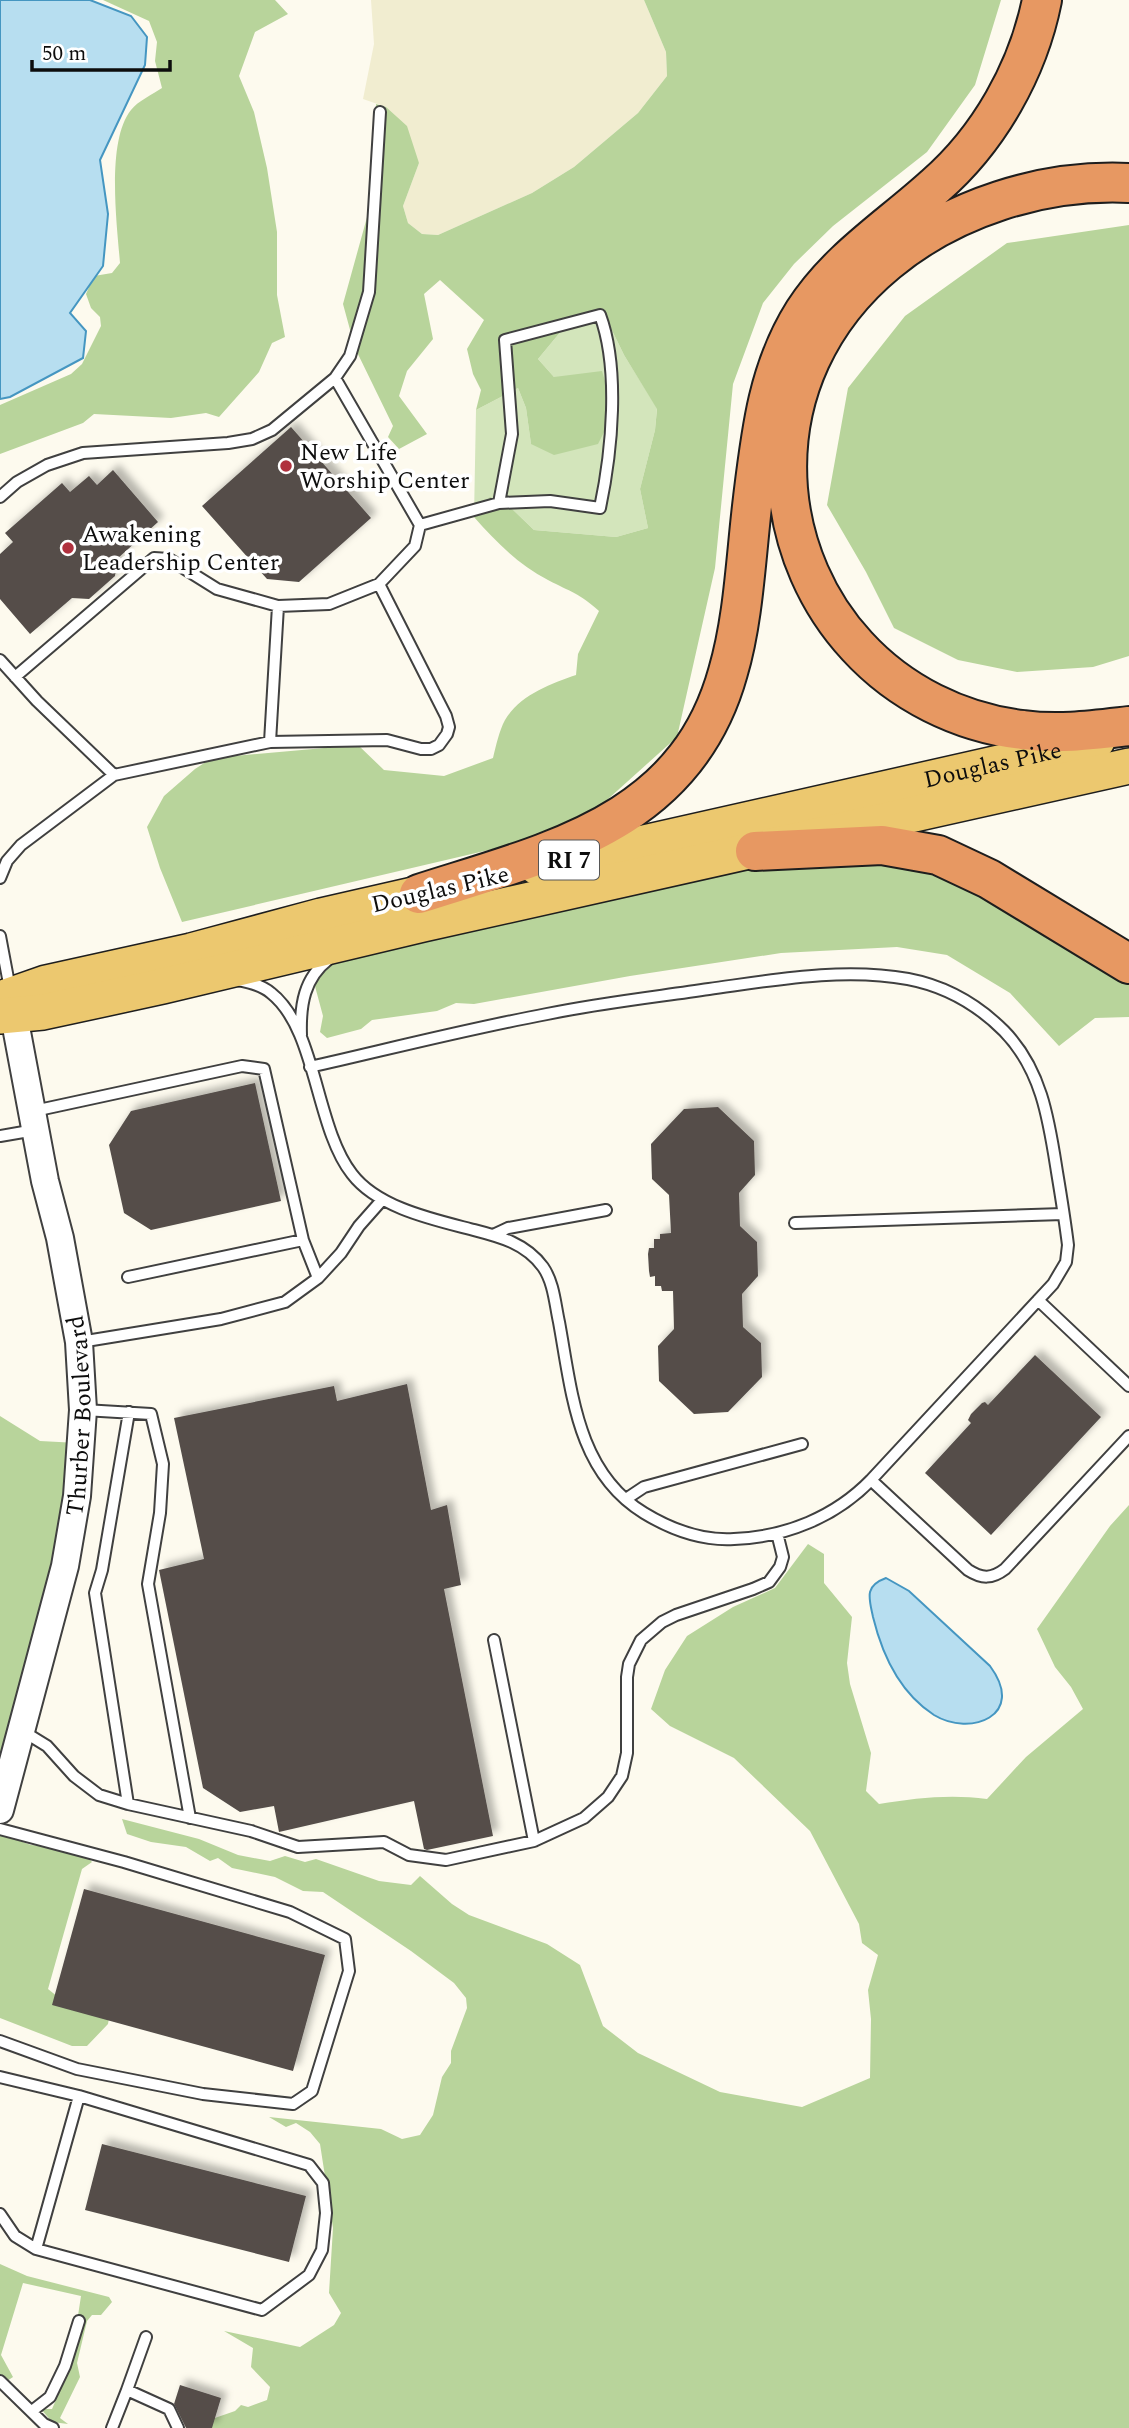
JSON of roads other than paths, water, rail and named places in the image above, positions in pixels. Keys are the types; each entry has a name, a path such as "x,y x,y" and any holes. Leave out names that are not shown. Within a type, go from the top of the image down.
{"highway":[{"path":"419,894 583,838 616,820 643,800 669,777 691,750 713,713 732,658 766,402 782,354 806,310 838,268 936,186 985,131 1013,85 1042,0"},
{"path":"1129,183 1076,184 1046,188 990,203 941,225 886,262 844,305 818,344 800,386 794,409 787,466 789,504 794,529 810,576 843,630 868,658 888,675 930,701 978,721 1001,727 1047,732 1129,726"},
{"path":"755,850 866,845 920,850 972,870 1129,964"}],"main road":[{"name":"Douglas Pike","path":"6,1006 46,983 191,951 419,894 1129,734"},
{"name":"Douglas Pike","path":"6,1006 43,1012 1129,766"}],"street":[{"name":"Thurber Boulevard","path":"0,1810 65,1566 78,1496 83,1410 79,1342 60,1238 6,1006"}],"lane":[{"path":"0,497 17,482 47,465 83,453 228,443 264,435 335,378 350,356 369,292 380,112"},
{"path":"420,525 499,503 550,500 600,508 607,474 612,396 605,330 600,315 505,340 512,434 499,503"},
{"path":"15,677 154,558 169,559 217,589 278,606 329,604 379,584 415,546 420,525 335,378"},
{"path":"0,878 7,861 21,845 114,775 270,742 387,740 431,749 444,740 449,727 446,716 379,584"},
{"path":"270,742 278,606"},
{"path":"0,660 114,775"},
{"path":"0,936 6,1006"},
{"path":"301,1038 302,1005 310,978 325,962 358,939"},
{"path":"195,979 230,979 265,988 278,1000 301,1038 310,1067 343,1160 360,1184 382,1200 456,1226 511,1241 533,1256 549,1278 582,1434 598,1468 626,1499 662,1524 700,1537 739,1539 778,1533 835,1511 871,1480 1038,1300 1058,1277 1066,1262 1068,1245 1046,1106 1025,1059 1004,1032 967,1002 938,987 906,978 812,976 595,1005 310,1067"},
{"path":"0,1136 33,1121 242,1066 264,1069 303,1240 318,1278"},
{"path":"79,1342 221,1319 285,1302 318,1278 341,1254 359,1226 382,1200"},
{"path":"493,1235 508,1228 606,1210"},
{"path":"795,1223 1063,1214"},
{"path":"128,1277 303,1240"},
{"path":"1038,1300 1129,1386"},
{"path":"83,1410 151,1414 163,1464 160,1513 148,1584 190,1818"},
{"path":"128,1804 95,1593 102,1570 129,1412"},
{"path":"871,1480 968,1570 980,1577 993,1577 1005,1569 1129,1436"},
{"path":"626,1499 644,1487 802,1444"},
{"path":"21,1730 47,1746 74,1776 99,1795 251,1831 298,1847 384,1842 409,1855 446,1860 534,1841 584,1818 608,1797 622,1776 627,1753 627,1677 629,1664 640,1640 656,1626 676,1615 769,1582 780,1567 783,1557 778,1533"},
{"path":"494,1640 534,1841"},
{"path":"0,1829 124,1862 301,1917 345,1939 349,1971 312,2091 293,2104 203,2094 77,2069 0,2041"},
{"path":"0,2077 79,2096 309,2165 323,2183 326,2213 322,2250 309,2275 262,2310 36,2249 15,2236 0,2214"},
{"path":"36,2249 79,2096"},
{"path":"32,2411 50,2397 65,2366 79,2321"},
{"path":"112,2428 146,2337"},
{"path":"0,2381 44,2424 53,2428"},
{"path":"127,2390 169,2409 178,2423 178,2428"}],"water":[{"path":"0,0 90,0 131,16 147,37 145,65 100,160 108,214 103,266 70,313 86,331 83,358 10,397 0,399"},
{"path":"886,1578 909,1591 990,1666 1000,1683 1002,1698 998,1709 989,1718 963,1724 948,1721 922,1706 902,1684 887,1658 870,1604 871,1589"}],"place":[{"name":"New Life Worship Center","path":"286,466"},
{"name":"Awakening Leadership Center","path":"68,548"}]}
